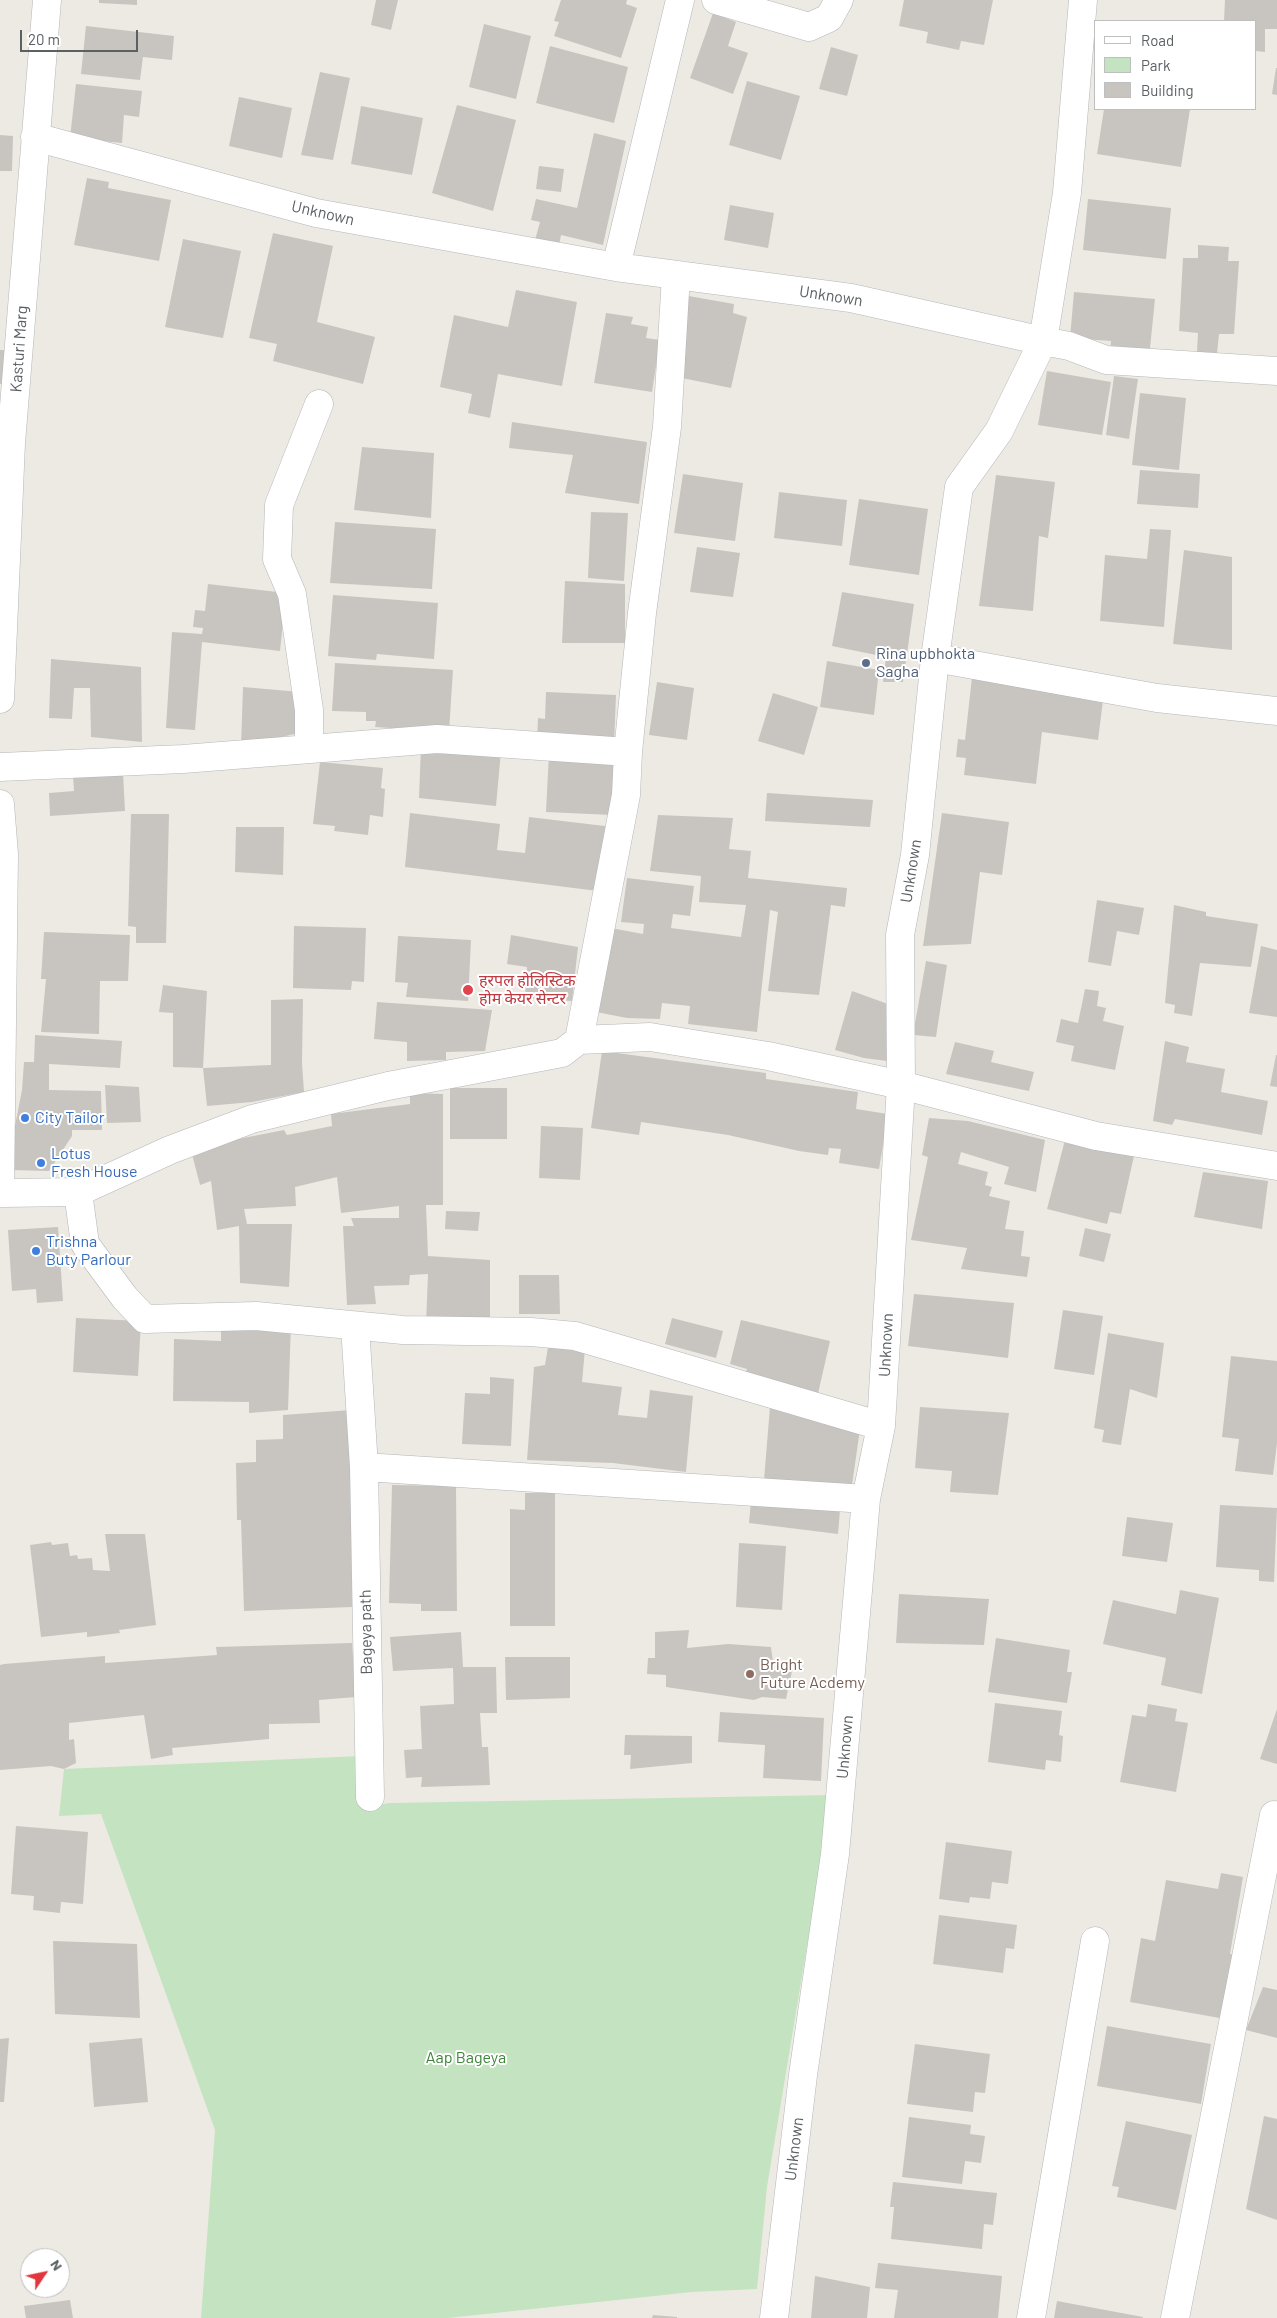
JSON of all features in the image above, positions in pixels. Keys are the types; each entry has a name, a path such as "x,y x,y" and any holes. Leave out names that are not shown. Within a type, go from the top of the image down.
{"street":[{"name":"Kasturi Marg","path":"0,699 6,442 48,0"},
{"path":"616,266 680,0"},
{"path":"716,0 809,27 829,18 839,0"},
{"name":"Unknown","path":"774,2318 803,2075 835,1854 866,1499 881,1426 900,1085 900,936 915,855 935,658 959,487 999,431 1043,341 1067,193 1083,0"},
{"name":"Unknown","path":"35,137 316,213 616,266 851,298 1069,346 1106,360 1277,371"},
{"path":"579,1040 621,823 642,613 667,428 676,275"},
{"path":"309,748 308,710 292,594 277,559 279,505 319,404"},
{"path":"935,658 1157,698 1277,711"},
{"path":"0,767 183,759 437,739 628,752"},
{"path":"0,804 2,854 1,1193 78,1192 170,1150 252,1119 388,1086 562,1053 579,1040 650,1037 768,1056 900,1085 1096,1136 1277,1166"},
{"path":"78,1192 85,1244 125,1298 145,1319 256,1316 403,1330 531,1332 575,1336 881,1426"},
{"name":"Bageya path","path":"355,1326 364,1468 370,1797"},
{"path":"364,1468 537,1480 724,1488 866,1499"},
{"path":"1175,2318 1274,1815"},
{"path":"1031,2318 1095,1941"}],"green space":[{"name":"Aap Bageya","path":"361,1756 367,1807 389,1803 832,1795 767,2187 757,2289 692,2292 448,2318 201,2318 215,2130 101,1814 59,1816 64,1769"}],"building":[{"path":"99,0 137,0 137,5 99,3"},
{"path":"376,0 398,0 391,30 371,25"},
{"path":"561,0 627,0 626,4 637,8 621,58 554,36 559,22 554,21"},
{"path":"904,0 993,0 984,45 961,41 959,50 926,43 928,32 899,26"},
{"path":"1225,0 1277,0 1277,29 1265,29 1265,52 1257,51 1257,20 1224,20"},
{"path":"713,13 736,22 728,46 748,53 733,94 690,78"},
{"path":"484,24 531,36 516,99 469,87"},
{"path":"86,26 174,36 172,60 143,57 140,80 81,74"},
{"path":"550,46 628,67 614,123 536,103"},
{"path":"831,47 858,55 847,96 819,89"},
{"path":"1277,68 1277,95 1272,94"},
{"path":"320,72 350,78 333,160 301,155"},
{"path":"747,81 800,96 781,160 729,145"},
{"path":"76,84 142,91 139,117 124,115 122,143 70,138"},
{"path":"239,97 292,108 282,158 229,146"},
{"path":"457,105 516,120 493,211 432,193"},
{"path":"361,106 423,118 412,175 351,164"},
{"path":"1104,110 1190,110 1181,167 1097,154"},
{"path":"594,133 626,141 603,245 561,235 559,246 535,240 540,222 531,220 536,199 577,208"},
{"path":"0,135 13,136 12,171 0,171"},
{"path":"539,166 564,169 561,192 536,189"},
{"path":"87,178 109,182 108,188 171,200 159,261 74,245"},
{"path":"1088,199 1171,208 1166,259 1083,250"},
{"path":"730,205 774,213 768,248 724,240"},
{"path":"273,233 333,246 317,322 375,337 363,384 273,361 277,344 249,338"},
{"path":"183,239 241,251 223,338 165,327"},
{"path":"1198,245 1229,247 1228,261 1239,261 1234,334 1219,334 1217,353 1197,352 1198,333 1179,331 1183,258 1198,258"},
{"path":"516,290 577,302 562,386 498,374 490,418 468,413 472,394 440,387 454,315 508,327"},
{"path":"1074,292 1155,299 1149,358 1110,354 1111,341 1070,338"},
{"path":"683,295 734,304 733,313 747,317 731,388 677,377"},
{"path":"606,313 633,317 631,324 648,327 646,338 660,340 652,392 594,383"},
{"path":"0,350 4,350 4,384 0,384"},
{"path":"1047,371 1111,382 1102,435 1038,425"},
{"path":"1114,376 1138,379 1129,439 1106,435"},
{"path":"1140,393 1186,398 1179,470 1132,465"},
{"path":"512,422 647,442 639,504 565,493 573,455 509,448"},
{"path":"362,447 434,453 431,518 354,510"},
{"path":"1140,470 1200,474 1198,508 1137,504"},
{"path":"683,474 743,483 735,541 674,533"},
{"path":"996,475 1055,482 1048,538 1039,536 1033,611 979,606"},
{"path":"779,492 847,500 842,546 774,538"},
{"path":"859,499 928,509 919,575 849,565"},
{"path":"591,512 628,513 624,581 588,578"},
{"path":"335,522 436,529 432,589 330,583"},
{"path":"1150,529 1171,530 1164,627 1100,621 1105,555 1147,559"},
{"path":"697,547 740,553 733,597 690,592"},
{"path":"1184,550 1232,557 1232,650 1173,644"},
{"path":"565,581 625,584 625,643 562,643"},
{"path":"208,584 286,593 280,651 202,642 195,730 166,728 172,632 202,634 203,628 193,627 195,610 205,611"},
{"path":"842,592 914,604 903,682 883,682 886,657 832,646"},
{"path":"333,595 438,603 434,659 377,654 376,660 328,656"},
{"path":"51,659 141,667 142,742 91,737 90,688 74,688 72,719 49,718"},
{"path":"827,661 879,670 874,715 820,707"},
{"path":"335,663 453,670 449,732 375,727 376,721 366,721 366,712 332,711"},
{"path":"972,677 1104,693 1098,740 1042,732 1036,784 964,775 966,758 956,757 958,739 965,740"},
{"path":"657,682 694,688 687,740 649,735"},
{"path":"243,687 300,692 299,733 241,746"},
{"path":"546,692 616,695 614,744 537,741 538,718 545,719"},
{"path":"773,693 818,707 804,755 758,741"},
{"path":"421,746 501,751 496,806 419,798"},
{"path":"549,753 615,757 612,815 546,812"},
{"path":"320,762 383,768 381,788 385,789 383,817 370,815 368,835 334,831 335,826 313,824"},
{"path":"123,773 125,811 50,816 49,793 74,791 73,776"},
{"path":"767,793 873,800 870,827 765,821"},
{"path":"410,813 500,824 497,850 525,853 529,817 613,827 606,892 405,867"},
{"path":"942,813 1009,822 1002,875 980,872 971,944 923,946"},
{"path":"131,814 169,814 166,943 136,943 136,927 128,926"},
{"path":"658,815 733,818 729,849 751,851 748,878 847,888 845,907 831,905 819,995 768,991 778,912 770,910 757,1032 688,1024 690,1006 662,1003 660,1019 627,1018 596,1012 611,928 643,934 644,924 621,922 627,878 694,886 690,916 673,914 671,928 741,937 746,905 699,902 701,876 650,871"},
{"path":"236,827 284,827 283,875 235,872"},
{"path":"1097,900 1144,908 1139,935 1117,931 1111,966 1088,962"},
{"path":"1174,905 1206,912 1206,916 1258,924 1251,967 1200,963 1192,1016 1174,1013 1175,1005 1165,1003"},
{"path":"294,926 366,928 364,982 352,981 351,990 293,988"},
{"path":"44,932 130,935 128,981 100,981 99,1034 41,1032 46,979 41,979"},
{"path":"511,935 578,947 572,1001 525,998 527,967 507,964"},
{"path":"398,936 471,940 468,1001 406,997 408,983 395,982"},
{"path":"1261,946 1277,950 1277,1017 1249,1013"},
{"path":"926,961 947,965 936,1037 913,1035"},
{"path":"163,985 207,991 203,1068 173,1067 173,1013 159,1012"},
{"path":"1085,989 1099,991 1097,1006 1106,1008 1103,1021 1124,1026 1115,1070 1071,1061 1074,1046 1056,1042 1061,1019 1078,1023"},
{"path":"852,991 899,1008 887,1061 864,1058 835,1050"},
{"path":"303,999 302,1063 304,1092 252,1102 207,1106 203,1068 271,1065 271,1000"},
{"path":"377,1002 492,1010 485,1051 446,1052 446,1060 407,1061 407,1042 374,1039"},
{"path":"35,1035 122,1041 120,1068 49,1064 49,1090 101,1091 102,1130 72,1130 72,1136 49,1171 10,1170 12,1141 22,1090 24,1062 34,1062"},
{"path":"1165,1041 1189,1047 1186,1062 1225,1069 1221,1092 1268,1101 1262,1135 1175,1119 1172,1125 1153,1121"},
{"path":"955,1042 994,1051 991,1062 1034,1072 1029,1091 946,1074"},
{"path":"602,1051 766,1073 766,1079 858,1092 856,1109 888,1114 879,1169 839,1163 841,1149 829,1148 828,1155 799,1151 728,1135 641,1122 639,1135 591,1128"},
{"path":"1277,1055 1277,1087 1270,1086"},
{"path":"105,1085 139,1087 141,1122 107,1123"},
{"path":"450,1088 507,1088 507,1139 450,1139"},
{"path":"410,1093 443,1094 443,1205 426,1205 428,1256 490,1260 490,1318 454,1318 426,1324 428,1274 410,1275 409,1285 374,1286 376,1304 347,1305 343,1226 354,1226 351,1218 399,1218 399,1206 341,1213 337,1177 295,1187 296,1206 244,1209 247,1224 292,1224 289,1287 240,1283 239,1226 217,1230 211,1181 200,1185 192,1154 233,1140 284,1130 287,1135 332,1126 331,1114 410,1104"},
{"path":"929,1118 968,1121 1045,1140 1036,1192 1004,1184 1009,1167 961,1152 958,1164 988,1172 985,1185 992,1187 989,1196 1010,1201 1005,1229 1024,1231 1021,1256 1030,1257 1027,1277 961,1269 967,1248 911,1240 928,1157 922,1155"},
{"path":"541,1126 583,1128 580,1180 539,1178"},
{"path":"1065,1140 1134,1156 1121,1214 1110,1212 1107,1224 1047,1209"},
{"path":"1203,1172 1268,1181 1262,1229 1194,1217"},
{"path":"446,1211 480,1212 478,1231 445,1229"},
{"path":"58,1227 63,1301 37,1303 36,1289 12,1291 8,1230"},
{"path":"1085,1228 1111,1234 1104,1262 1079,1256"},
{"path":"519,1275 559,1275 560,1314 519,1314"},
{"path":"914,1294 1014,1303 1008,1358 908,1346"},
{"path":"1063,1310 1103,1316 1094,1375 1054,1369"},
{"path":"76,1318 141,1321 138,1376 73,1372"},
{"path":"672,1318 723,1331 716,1358 665,1344"},
{"path":"741,1320 830,1341 817,1398 743,1379 747,1369 730,1364"},
{"path":"221,1324 291,1324 288,1410 249,1413 249,1402 173,1401 174,1339 221,1341"},
{"path":"1108,1333 1164,1343 1157,1398 1130,1389 1121,1445 1102,1442 1104,1430 1094,1428"},
{"path":"548,1347 585,1349 582,1382 622,1387 618,1415 647,1418 650,1390 693,1396 686,1472 613,1463 527,1460 534,1367 545,1365"},
{"path":"1231,1356 1277,1361 1277,1443 1273,1475 1235,1471 1239,1439 1222,1437"},
{"path":"490,1377 514,1379 511,1446 462,1444 465,1393 490,1394"},
{"path":"770,1407 819,1415 819,1423 860,1429 852,1485 764,1480"},
{"path":"920,1407 1009,1413 998,1495 950,1492 952,1471 915,1468"},
{"path":"351,1410 352,1607 244,1611 241,1520 237,1520 236,1463 256,1462 256,1440 283,1439 283,1415"},
{"path":"392,1485 456,1486 457,1611 421,1611 421,1604 389,1603"},
{"path":"525,1493 555,1493 555,1626 510,1626 510,1509 525,1510"},
{"path":"751,1501 840,1510 838,1534 749,1523"},
{"path":"1220,1505 1277,1508 1274,1582 1259,1581 1259,1570 1216,1567"},
{"path":"1127,1517 1173,1523 1167,1562 1122,1556"},
{"path":"105,1534 145,1534 156,1625 119,1630 120,1633 87,1637 87,1632 41,1637 30,1545 51,1542 52,1545 68,1543 70,1556 77,1555 78,1559 92,1558 93,1570 110,1571"},
{"path":"739,1543 786,1546 782,1610 736,1607"},
{"path":"1180,1590 1219,1598 1202,1694 1161,1685 1166,1658 1103,1644 1113,1600 1176,1614"},
{"path":"899,1594 989,1599 984,1645 896,1643"},
{"path":"689,1630 687,1648 728,1644 771,1647 774,1670 792,1671 786,1699 762,1697 754,1700 666,1687 666,1675 647,1674 648,1658 655,1658 655,1632"},
{"path":"461,1632 463,1667 496,1667 497,1713 480,1713 482,1747 488,1747 490,1785 421,1787 422,1777 406,1778 404,1750 422,1749 420,1706 454,1704 453,1668 393,1671 390,1637"},
{"path":"996,1638 1070,1650 1067,1672 1072,1672 1067,1703 988,1692"},
{"path":"352,1643 356,1697 319,1700 320,1723 269,1724 269,1739 172,1748 173,1755 151,1759 144,1715 69,1723 69,1740 74,1739 76,1763 64,1769 51,1766 0,1770 0,1665 105,1656 105,1663 217,1655 216,1647"},
{"path":"505,1657 570,1657 570,1698 506,1700"},
{"path":"995,1703 1062,1711 1059,1735 1063,1736 1061,1762 1046,1760 1045,1770 988,1762"},
{"path":"1148,1704 1177,1709 1175,1721 1188,1723 1176,1792 1120,1782 1132,1715 1146,1717"},
{"path":"1277,1709 1277,1764 1260,1759"},
{"path":"720,1712 824,1718 821,1781 763,1778 765,1745 718,1742"},
{"path":"625,1735 692,1736 692,1763 630,1769 631,1755 624,1755"},
{"path":"16,1826 88,1832 83,1904 61,1902 60,1913 33,1910 34,1896 11,1894"},
{"path":"946,1842 1012,1851 1008,1884 992,1882 990,1899 970,1897 969,1903 939,1899"},
{"path":"1221,1873 1243,1877 1230,1954 1236,1955 1225,2019 1130,2002 1141,1938 1155,1941 1166,1880 1218,1889"},
{"path":"939,1915 1017,1925 1014,1949 1006,1948 1003,1973 933,1964"},
{"path":"53,1941 137,1944 140,2018 55,2014"},
{"path":"1263,1987 1277,1990 1277,2038 1246,2030"},
{"path":"1107,2026 1211,2044 1201,2104 1097,2086"},
{"path":"9,2038 4,2102 0,2102 0,2039"},
{"path":"142,2038 148,2102 94,2107 89,2043"},
{"path":"915,2044 990,2054 985,2093 975,2092 973,2112 907,2104"},
{"path":"1264,2116 1277,2119 1277,2220 1246,2209"},
{"path":"909,2117 971,2125 970,2134 985,2136 981,2163 965,2161 962,2184 902,2177"},
{"path":"1126,2121 1192,2135 1176,2210 1117,2197 1119,2187 1112,2186"},
{"path":"893,2182 997,2193 993,2225 984,2224 982,2249 891,2239 894,2207 890,2207"},
{"path":"878,2263 1002,2276 998,2318 894,2318 898,2290 875,2288"},
{"path":"815,2276 870,2287 867,2318 811,2318"},
{"path":"70,2300 73,2318 26,2318 24,2306"},
{"path":"1057,2301 1143,2317 1143,2318 1054,2318"},
{"path":"653,2315 677,2317 677,2318 652,2318"}],"place":[{"name":"Rina upbhokta Sagha","path":"866,663"},
{"name":"हरपल होलिस्टिक होम केयर सेन्टर","path":"468,990"},
{"name":"City Tailor","path":"25,1118"},
{"name":"Lotus Fresh House","path":"41,1163"},
{"name":"Trishna Buty Parlour","path":"36,1251"},
{"name":"Bright Future Acdemy","path":"750,1674"}]}
